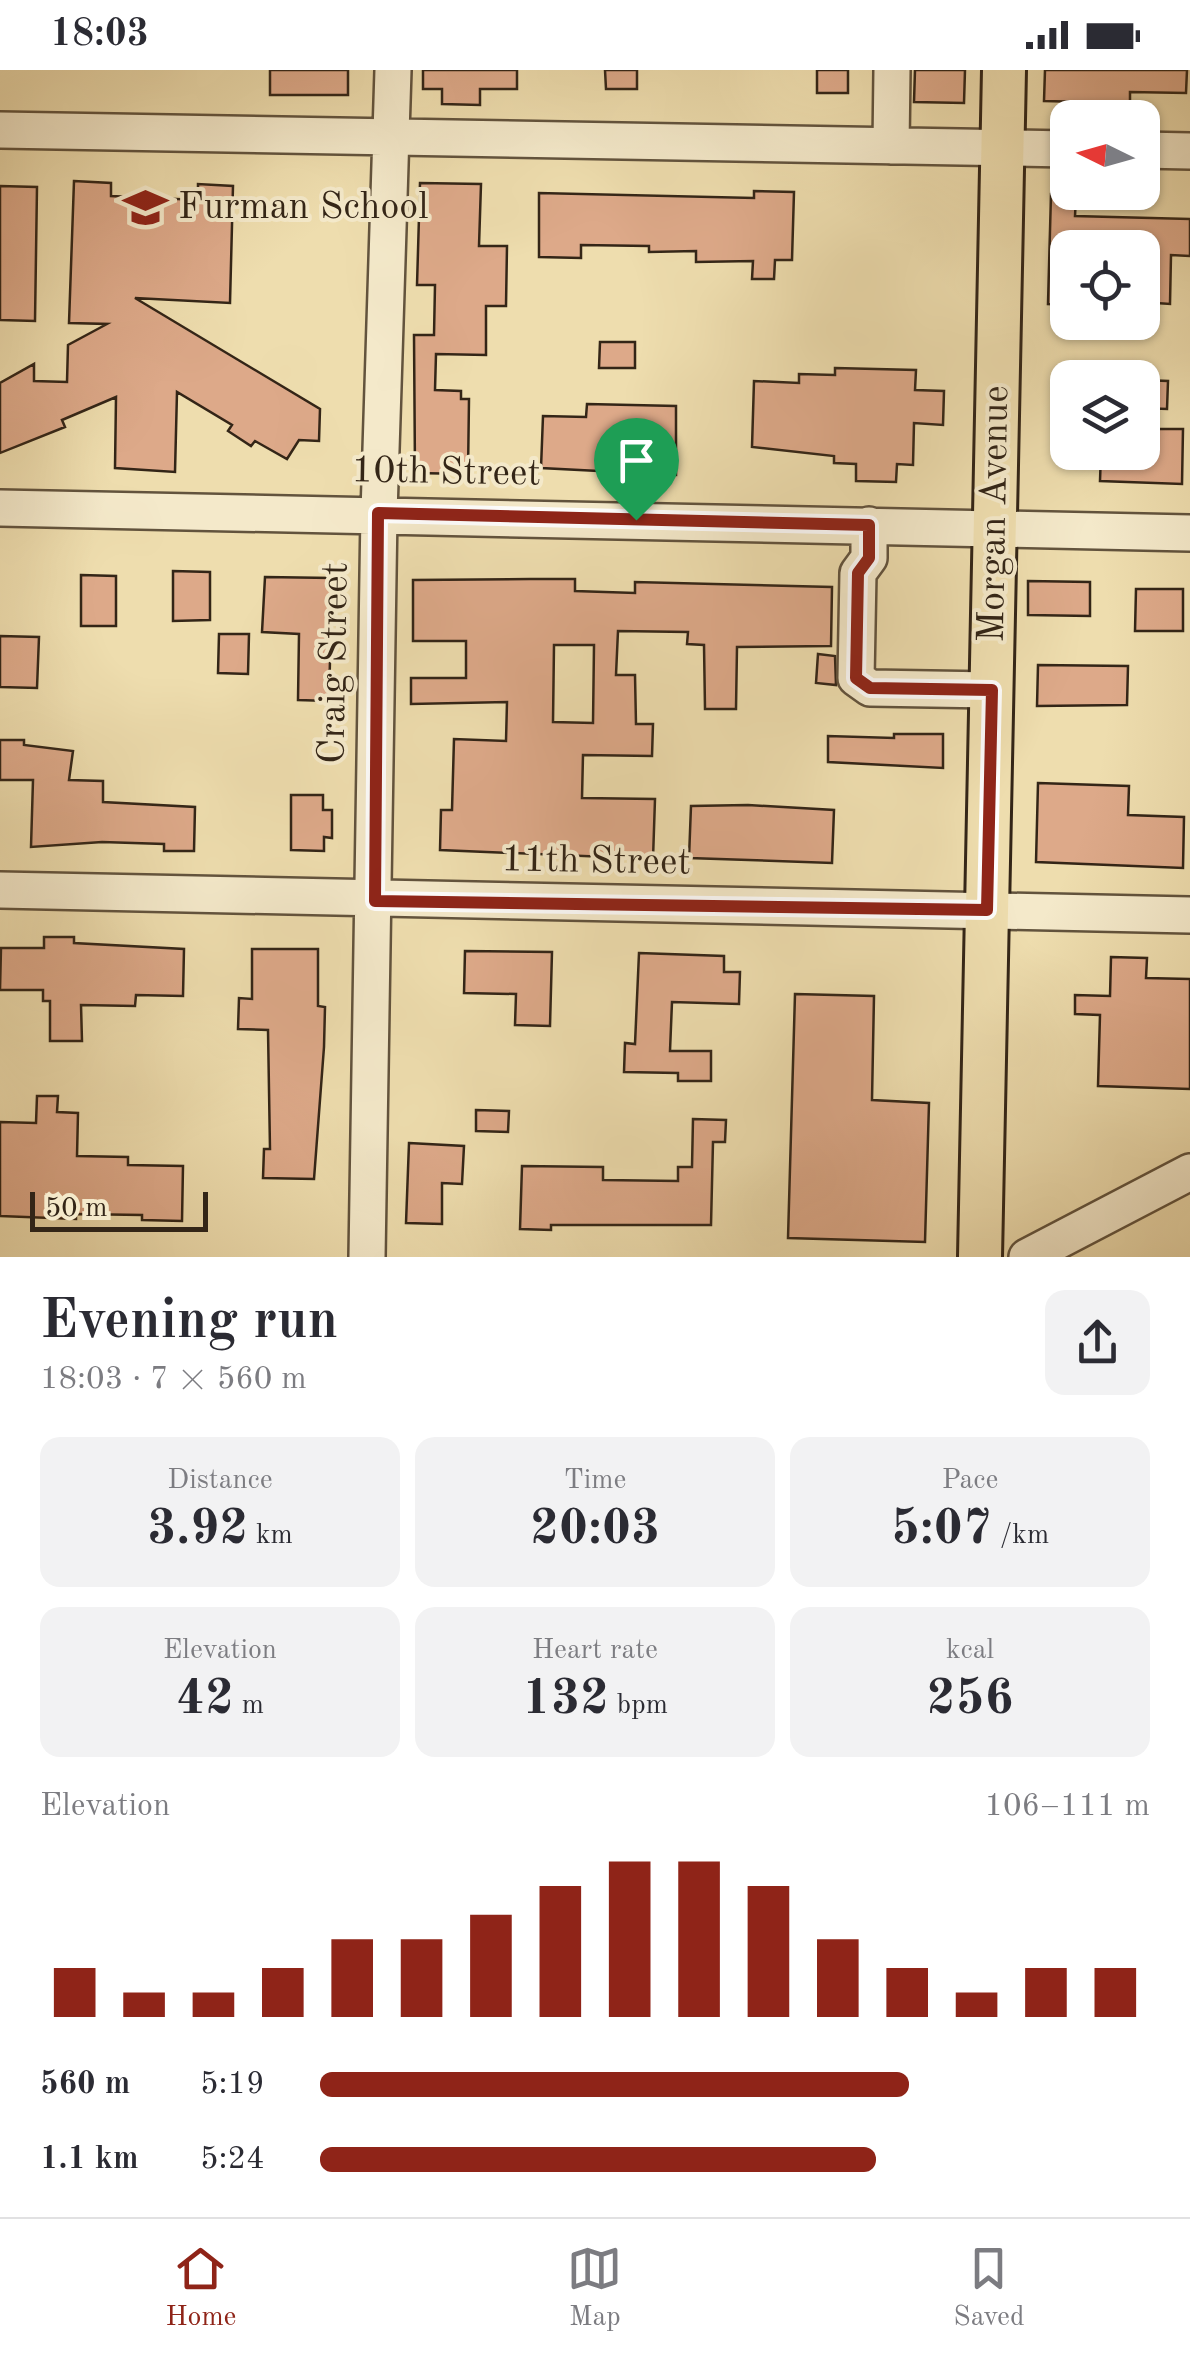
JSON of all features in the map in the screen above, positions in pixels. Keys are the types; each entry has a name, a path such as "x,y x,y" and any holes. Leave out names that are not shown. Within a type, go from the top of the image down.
{"main road":[{"name":"Morgan Avenue","path":"980,1257 1004,70"}],"street":[{"name":"Craig Street","path":"367,1257 378,513 393,70"},
{"path":"892,70 892,146"},
{"path":"0,130 1050,148"},
{"path":"1160,150 1190,151"},
{"name":"10th Street","path":"0,508 1190,532"},
{"path":"869,525 869,558 858,573 856,678 870,688 992,690"},
{"name":"11th Street","path":"0,890 375,901 1190,915"},
{"path":"1027,1257 1190,1172"}],"building":[{"path":"270,70 348,70 348,95 270,95"},
{"path":"423,70 517,70 517,89 480,89 480,105 442,104 442,89 423,89"},
{"path":"605,70 637,70 637,89 606,89"},
{"path":"817,70 848,70 848,93 817,93"},
{"path":"915,70 965,70 964,103 914,102"},
{"path":"1045,70 1187,70 1186,93 1130,92 1130,100 1044,101"},
{"path":"74,181 111,183 111,196 198,200 198,184 233,186 230,303 135,298 320,409 319,441 299,440 287,459 255,441 251,446 228,431 232,425 177,392 175,472 115,468 116,397 62,420 65,427 0,453 0,383 34,364 34,381 67,382 68,345 107,324 69,323"},
{"path":"420,183 481,184 479,246 507,246 506,306 486,306 486,355 436,354 435,390 461,391 461,399 469,399 468,474 415,473 414,335 434,335 435,285 417,285"},
{"path":"0,186 37,187 35,321 0,320"},
{"path":"754,191 794,192 792,260 775,260 774,279 752,279 753,261 696,262 696,251 649,252 649,246 581,245 581,258 539,257 539,193 754,198"},
{"path":"1051,210 1075,210 1075,216 1190,219 1190,256 1171,255 1170,304 1160,303 1160,230 1050,230"},
{"path":"1050,231 1050,304 1048,304"},
{"path":"600,342 635,342 635,368 599,368"},
{"path":"835,368 916,370 915,390 944,391 943,425 914,423 913,465 897,464 896,482 856,481 856,464 834,463 834,456 752,447 754,381 799,383 799,374 835,375"},
{"path":"1160,381 1168,381 1167,409 1160,409"},
{"path":"587,404 676,406 676,475 541,468 543,416 586,417"},
{"path":"1160,429 1183,429 1182,484 1100,481 1100,470 1160,470"},
{"path":"173,571 210,572 210,620 173,621"},
{"path":"81,575 116,576 116,626 81,626"},
{"path":"265,577 332,578 329,701 298,700 299,634 262,632"},
{"path":"575,579 575,591 635,593 635,582 832,587 831,646 737,647 736,709 705,709 704,645 687,644 688,632 618,631 616,675 635,675 636,724 653,724 652,756 583,755 582,798 655,799 653,859 440,850 441,810 452,810 454,739 506,741 507,702 411,704 411,678 466,678 466,641 413,641 413,580","holes":["554,645 594,645 593,723 553,722"]},
{"path":"1028,581 1090,582 1090,616 1028,615"},
{"path":"1136,589 1183,589 1183,631 1135,631"},
{"path":"219,634 249,634 248,674 218,673"},
{"path":"0,636 39,637 37,688 0,687"},
{"path":"818,654 835,656 836,685 816,683"},
{"path":"1038,665 1128,666 1127,705 1037,706"},
{"path":"894,734 943,734 943,768 828,762 828,736 894,738"},
{"path":"0,740 24,740 24,745 73,751 69,780 103,781 103,802 195,807 194,851 164,851 164,844 102,842 31,847 33,780 0,780"},
{"path":"1038,783 1129,786 1128,815 1184,817 1183,868 1036,862"},
{"path":"291,795 323,795 323,810 332,810 332,838 324,837 324,851 291,850"},
{"path":"691,806 834,810 832,863 689,858"},
{"path":"44,937 74,937 74,943 184,949 183,996 136,995 135,1006 81,1005 82,1041 50,1041 50,1001 43,1001 43,990 0,990 1,948 44,948"},
{"path":"252,949 318,949 318,1006 325,1007 314,1179 263,1178 264,1149 270,1149 268,1030 238,1029 239,998 252,999"},
{"path":"465,951 552,952 550,1026 515,1025 516,994 464,993"},
{"path":"639,953 724,956 724,972 740,972 739,1004 672,1002 670,1051 711,1051 711,1081 678,1081 678,1073 624,1072 625,1043 635,1044"},
{"path":"1111,957 1147,958 1146,978 1190,979 1190,1089 1098,1086 1100,1015 1075,1014 1075,995 1110,996"},
{"path":"795,994 874,996 872,1100 929,1103 925,1242 788,1238"},
{"path":"37,1096 58,1096 57,1112 78,1113 77,1156 128,1157 128,1165 183,1166 182,1221 142,1220 142,1215 76,1214 76,1219 0,1216 0,1122 36,1123"},
{"path":"476,1110 509,1111 508,1132 476,1131"},
{"path":"693,1119 726,1120 725,1142 713,1142 711,1225 551,1225 551,1230 520,1229 522,1166 603,1167 603,1180 678,1181 678,1167 692,1167"},
{"path":"409,1143 464,1146 462,1184 442,1183 442,1224 406,1223"}],"place":[{"name":"Furman School","path":"145,208"}],"route":[{"path":"378,513 636,520 869,525 869,558 858,573 856,678 870,688 992,690 987,910 375,901 378,513"}]}
